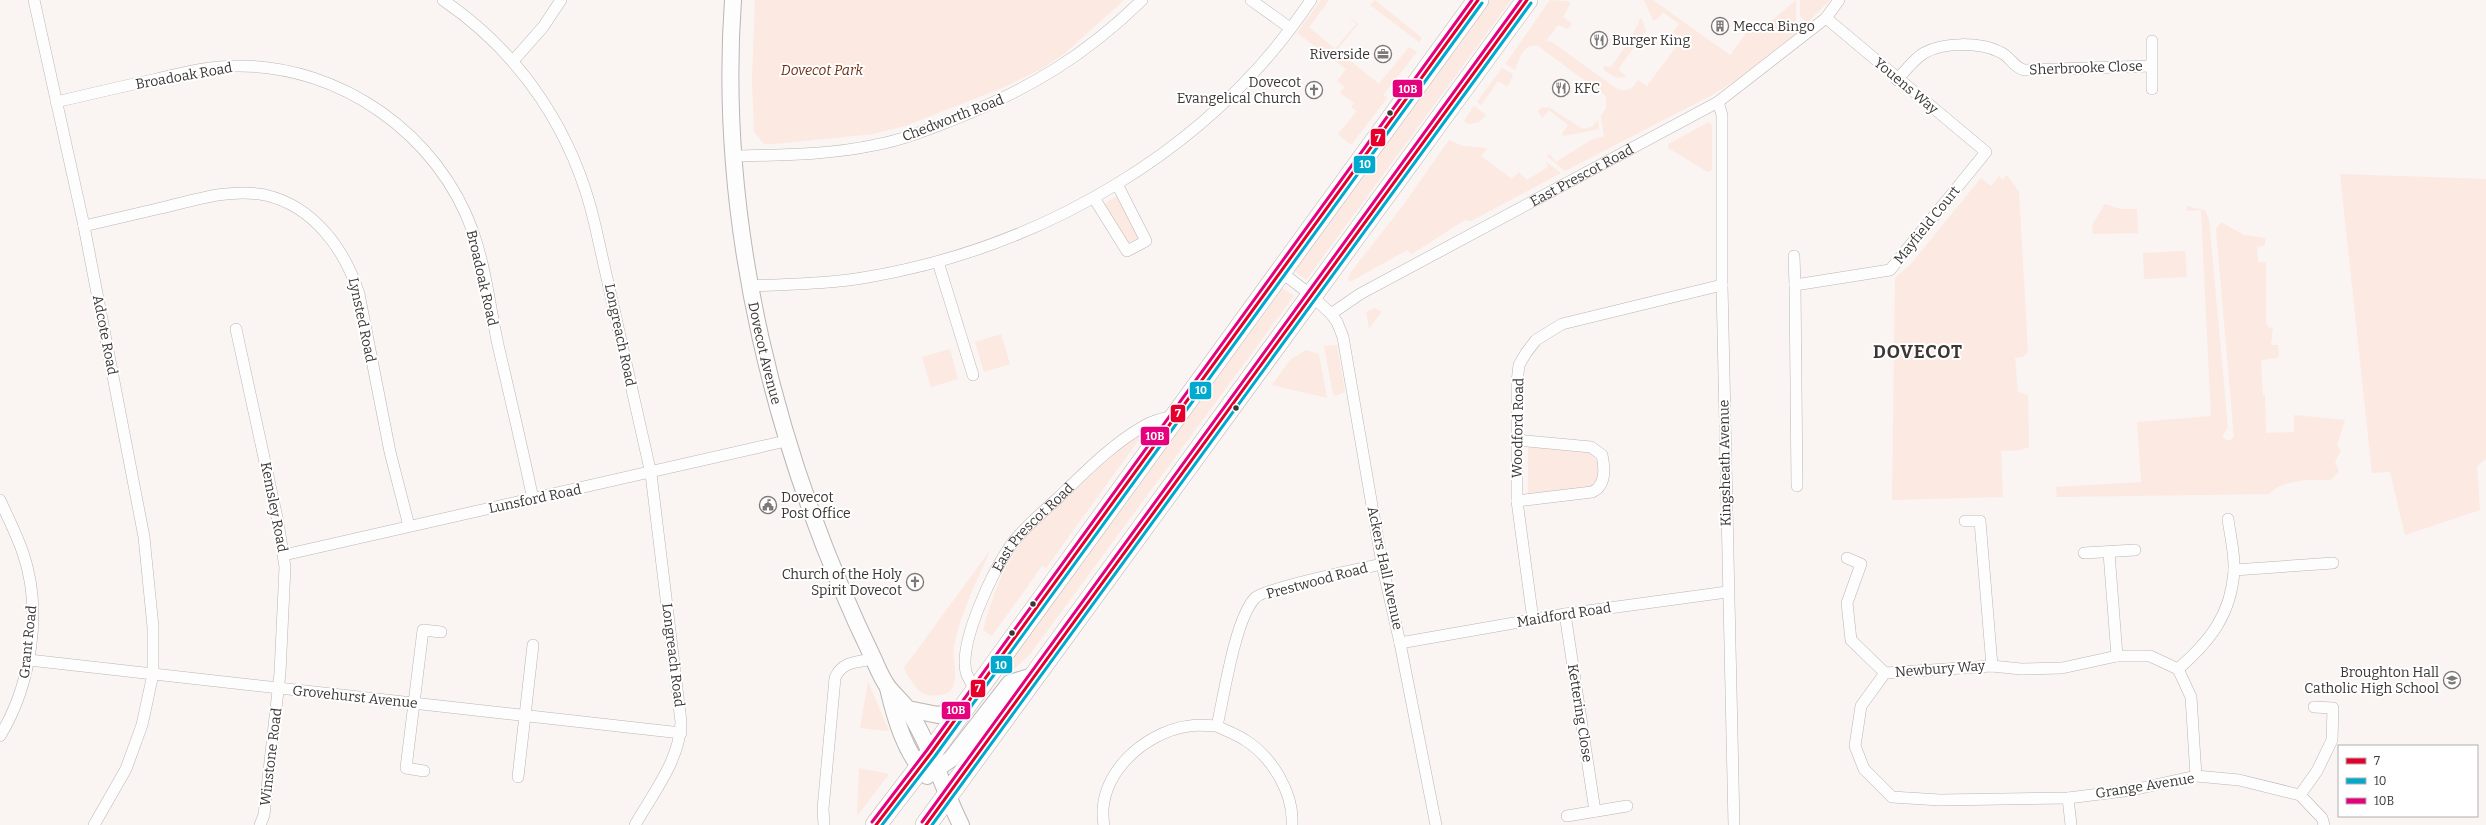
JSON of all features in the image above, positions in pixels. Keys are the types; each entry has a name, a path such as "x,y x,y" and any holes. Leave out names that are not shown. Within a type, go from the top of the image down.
{"highway":[{"path":"876,825 929,763 962,709 1478,0"},
{"path":"926,825 1527,0"}],"street":[{"name":"Adcote Road","path":"34,0 84,226 144,537 153,627 153,674 144,717 132,751 115,790 94,825"},
{"name":"Longreach Road","path":"443,0 482,30 513,60 554,119 571,151 585,187 651,474 681,728"},
{"path":"513,60 543,26 561,0"},
{"name":"Dovecot Avenue","path":"733,0 734,156 750,286 758,327 786,441 846,597 888,687 894,716 929,763"},
{"name":"Chedworth Road","path":"734,156 816,153 874,145 906,138 1003,100 1070,61 1142,0"},
{"path":"1251,0 1290,28"},
{"path":"750,286 829,283 868,277 938,262 1018,235 1094,198 1170,148 1215,110 1290,28 1311,0"},
{"name":"East Prescot Road","path":"1331,314 1360,294 1718,102 1826,18 1839,0"},
{"name":"Youens Way","path":"1826,18 1897,80 1986,152"},
{"path":"2152,41 2152,90"},
{"name":"Sherbrooke Close","path":"1897,80 1924,53 1939,48 1953,46 1992,49 2002,52 2017,68 2024,70 2151,66"},
{"name":"Broadoak Road","path":"56,102 195,71 237,66 294,72 336,86 376,107 399,125 424,150 450,185 473,232 533,499"},
{"name":"Kingsheath Avenue","path":"1718,102 1722,114 1722,286 1727,592 1734,825"},
{"name":"Mayfield Court","path":"1795,285 1890,270 1986,152"},
{"path":"1094,198 1127,251 1146,241 1117,184"},
{"name":"Lynsted Road","path":"84,226 217,194 243,193 265,195 281,200 293,206 330,236 342,252 352,273 359,294 390,452 409,526"},
{"path":"1794,256 1797,486"},
{"path":"938,262 973,375"},
{"path":"1281,272 1312,295 1331,314"},
{"name":"Woodford Road","path":"1533,620 1517,501 1519,365 1536,340 1548,331 1578,319 1722,286"},
{"name":"Ackers Hall Avenue","path":"1331,314 1337,322 1343,337 1382,564 1400,643 1436,825"},
{"name":"Kemsley Road","path":"236,329 284,555 285,583 279,688"},
{"name":"East Prescot Road","path":"976,690 966,671 967,649 986,590 1012,544 1028,525 1080,477 1127,437 1144,426 1161,418 1176,416"},
{"path":"1517,440 1591,447 1602,455 1604,462 1603,482 1599,489 1592,492 1517,501"},
{"name":"Lunsford Road","path":"284,555 409,526 651,474 786,441"},
{"name":"Grant Road","path":"0,500 24,554 33,601 29,660 16,705 0,736"},
{"path":"2196,776 2191,697 2178,669 2201,649 2224,617 2234,570 2228,519"},
{"path":"1965,521 1980,521 1992,666"},
{"path":"2084,553 2109,553 2135,550"},
{"path":"2109,553 2117,656"},
{"path":"1847,558 1861,564 1847,603 1851,640 1885,673"},
{"path":"2234,570 2333,563"},
{"name":"Prestwood Road","path":"1217,726 1243,618 1256,597 1286,587 1382,564"},
{"name":"Maidford Road","path":"1400,643 1565,614 1727,592"},
{"name":"Kettering Close","path":"1565,614 1595,811"},
{"path":"424,771 406,768 413,704 423,630 441,632"},
{"path":"518,777 533,645"},
{"name":"Newbury Way","path":"2068,798 1940,800 1892,797 1864,769 1855,746 1861,706 1885,673 1992,666 2020,669 2062,668 2117,656 2150,656 2178,669"},
{"path":"824,825 823,809 838,669 843,666 874,659"},
{"name":"Grovehurst Avenue","path":"29,660 526,716 681,728"},
{"path":"961,825 929,763 951,759 1010,683 1036,674"},
{"name":"Dovecot Avenue","path":"888,687 908,709 929,763"},
{"name":"Winstone Road","path":"260,825 264,815 279,688"},
{"path":"2314,707 2333,708 2332,740 2317,771 2300,795 2322,818 2324,825"},
{"path":"908,709 938,715 962,709"},
{"path":"1104,825 1102,818 1108,785 1128,756 1160,735 1189,726 1217,726 1246,740 1279,775 1292,815 1292,825"},
{"path":"635,825 675,754 681,728"},
{"name":"Grange Avenue","path":"2068,798 2132,790 2196,776 2239,780 2300,795"},
{"path":"2068,798 2071,825"},
{"path":"1567,816 1627,806"}],"green space":[{"name":"Dovecot Park","path":"755,0 1124,0 1064,54 1040,70 1002,88 905,126 873,134 764,144 754,132 752,80"},
{"path":"1321,0 1329,0 1309,27 1335,49 1356,24 1348,17 1358,24 1337,50 1379,84 1409,47 1417,52 1383,95 1387,98 1351,145 1338,134 1357,111 1351,107 1354,103 1340,93 1345,87 1337,81 1346,69 1297,33"},
{"path":"1375,0 1422,38 1419,42 1370,5"},
{"path":"1489,0 1511,0 1306,280 1292,269"},
{"path":"1550,0 1567,1 1571,3 1563,17 1572,24 1568,29 1558,25 1546,41 1552,42 1616,88 1623,90 1634,86 1638,80 1647,86 1682,39 1673,32 1679,24 1663,12 1656,20 1653,20 1644,0 1653,0 1730,55 1755,21 1763,28 1796,0 1796,25 1802,33 1766,61 1714,94 1565,171 1547,156 1550,154 1556,162 1591,140 1604,136 1601,116 1606,108 1606,96 1538,46 1525,49 1515,70 1505,64"},
{"path":"1800,0 1830,0 1809,21 1805,21 1800,16"},
{"path":"1641,17 1646,31 1618,69 1626,76 1620,78 1614,76 1603,69 1605,66 1611,67 1628,42"},
{"path":"1502,68 1513,74 1509,85 1506,86 1498,81 1481,105 1477,102"},
{"path":"1474,106 1486,115 1479,122 1468,124 1464,121"},
{"path":"1542,107 1550,108 1583,129 1592,127 1598,120 1599,129 1564,136 1562,134 1568,125 1549,110 1542,118 1538,111"},
{"path":"1709,122 1712,126 1712,170 1708,172 1668,148 1668,144"},
{"path":"1449,140 1463,146 1487,148 1481,156 1512,179 1519,172 1527,180 1548,167 1545,161 1561,173 1471,221 1465,220 1412,254 1407,250 1350,282 1348,279 1351,272 1401,208"},
{"path":"2340,174 2486,179 2486,459 2477,466 2480,510 2405,535 2390,472 2372,473"},
{"path":"2007,175 2019,192 2028,352 2023,357 2015,358 2018,392 2028,395 2029,447 2021,450 2001,451 2003,497 1892,500 1895,278 1911,264 1981,178 1991,186 1999,176 2003,180"},
{"path":"1118,195 1140,237 1125,244 1102,206"},
{"path":"2105,204 2120,209 2137,209 2138,233 2093,234 2092,225"},
{"path":"2186,206 2205,210 2209,220 2228,427 2222,437 2229,441 2234,437 2216,229 2221,222 2244,235 2265,238 2265,245 2257,247 2258,262 2266,262 2266,323 2269,328 2273,327 2271,345 2278,345 2279,356 2277,358 2261,360 2263,395 2265,395 2266,433 2294,432 2294,415 2345,420 2337,446 2341,450 2335,462 2339,471 2331,480 2298,481 2282,485 2269,494 2057,497 2056,487 2141,482 2137,422 2211,416 2201,210 2187,211"},
{"path":"2185,251 2187,277 2144,279 2143,253"},
{"path":"1281,287 1294,296 1031,653 1008,675 1001,674"},
{"path":"1375,308 1382,312 1369,328 1366,312"},
{"path":"1001,334 1010,364 984,372 975,342"},
{"path":"1337,345 1345,392 1335,396 1333,394 1324,346"},
{"path":"950,349 958,379 931,387 922,357"},
{"path":"1306,350 1319,354 1327,398 1272,385 1290,360"},
{"path":"1138,434 1141,437 1046,568 1042,566 992,636 983,630 1000,580 1015,552 1026,536 1040,520 1072,490"},
{"path":"1528,447 1591,453 1599,464 1597,480 1589,487 1528,495"},
{"path":"991,549 970,596 957,633 954,646 954,684 950,691 945,694 932,696 927,695 917,689 904,668"},
{"path":"868,682 889,731 860,728"},
{"path":"859,768 889,774 857,816"}],"transit line":[{"name":"10B","path":"872,822 927,750 1472,0"},
{"name":"7","path":"876,825 931,753 1478,0"},
{"name":"10B","path":"922,822 1521,0"},
{"name":"7","path":"926,825 1527,0"},
{"name":"10","path":"882,825 935,756 1482,3"},
{"name":"10","path":"932,825 1531,3"}],"place":[{"name":"Mecca Bingo","path":"1720,26"},
{"name":"Burger King","path":"1599,40"},
{"name":"Riverside","path":"1383,54"},
{"name":"KFC","path":"1561,88"},
{"name":"Dovecot Evangelical Church","path":"1314,90"},
{"name":"Dovecot Post Office","path":"768,505"},
{"name":"Church of the Holy Spirit Dovecot","path":"915,582"},
{"name":"Broughton Hall Catholic High School","path":"2452,680"}],"district":[{"name":"DOVECOT","path":"1918,352"}]}
